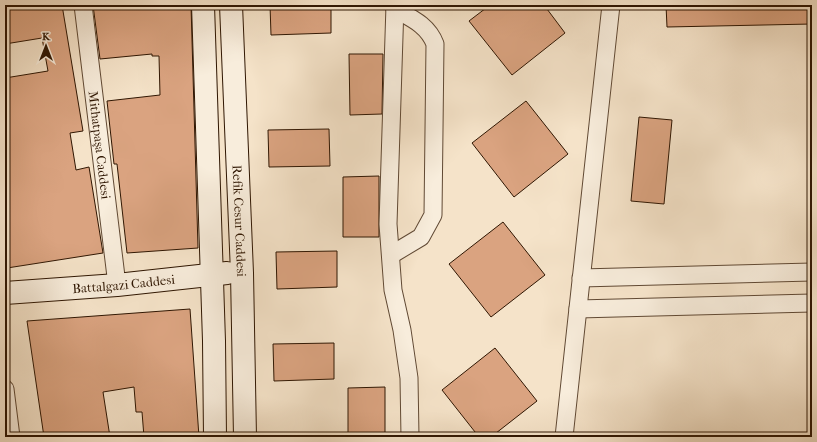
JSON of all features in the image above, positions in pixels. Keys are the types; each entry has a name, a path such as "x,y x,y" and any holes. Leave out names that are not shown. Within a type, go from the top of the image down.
{"street":[{"name":"Mithatpaşa Caddesi","path":"83,5 117,285"},
{"path":"203,5 212,274 215,437"},
{"name":"Refik Cesur Caddesi","path":"231,5 242,273 245,437"},
{"path":"564,437 611,5"},
{"path":"391,255 421,237 433,215 434,44 431,34 421,24 395,7"},
{"path":"395,7 388,224 393,290 402,330 409,378 410,437"},
{"path":"581,278 812,272"},
{"name":"Battalgazi Caddesi","path":"5,293 117,285 212,274 242,273"},
{"path":"578,309 812,303"},
{"path":"5,389 11,437"}],"building":[{"path":"5,5 62,5 83,131 70,133 76,170 89,167 103,253 7,268 5,254 5,78 48,71 42,38 5,44"},
{"path":"93,5 191,5 198,248 127,253 117,164 114,164 107,101 160,95 159,56 152,56 152,54 100,59"},
{"path":"270,5 331,5 331,33 271,35"},
{"path":"490,5 544,5 565,33 512,75 469,21"},
{"path":"666,5 812,5 812,24 667,27"},
{"path":"349,54 383,54 382,114 350,115"},
{"path":"526,101 568,154 514,197 472,143"},
{"path":"639,117 672,120 664,204 631,201"},
{"path":"329,129 330,166 269,167 268,130"},
{"path":"379,176 379,237 343,237 343,177"},
{"path":"503,222 545,275 491,317 449,264"},
{"path":"337,251 337,287 277,289 276,252"},
{"path":"190,309 199,437 144,437 142,412 136,412 134,387 103,392 110,437 44,437 27,321"},
{"path":"334,343 334,379 274,381 273,344"},
{"path":"495,348 537,401 491,437 479,437 442,390"},
{"path":"385,387 385,437 348,437 348,388"}]}
